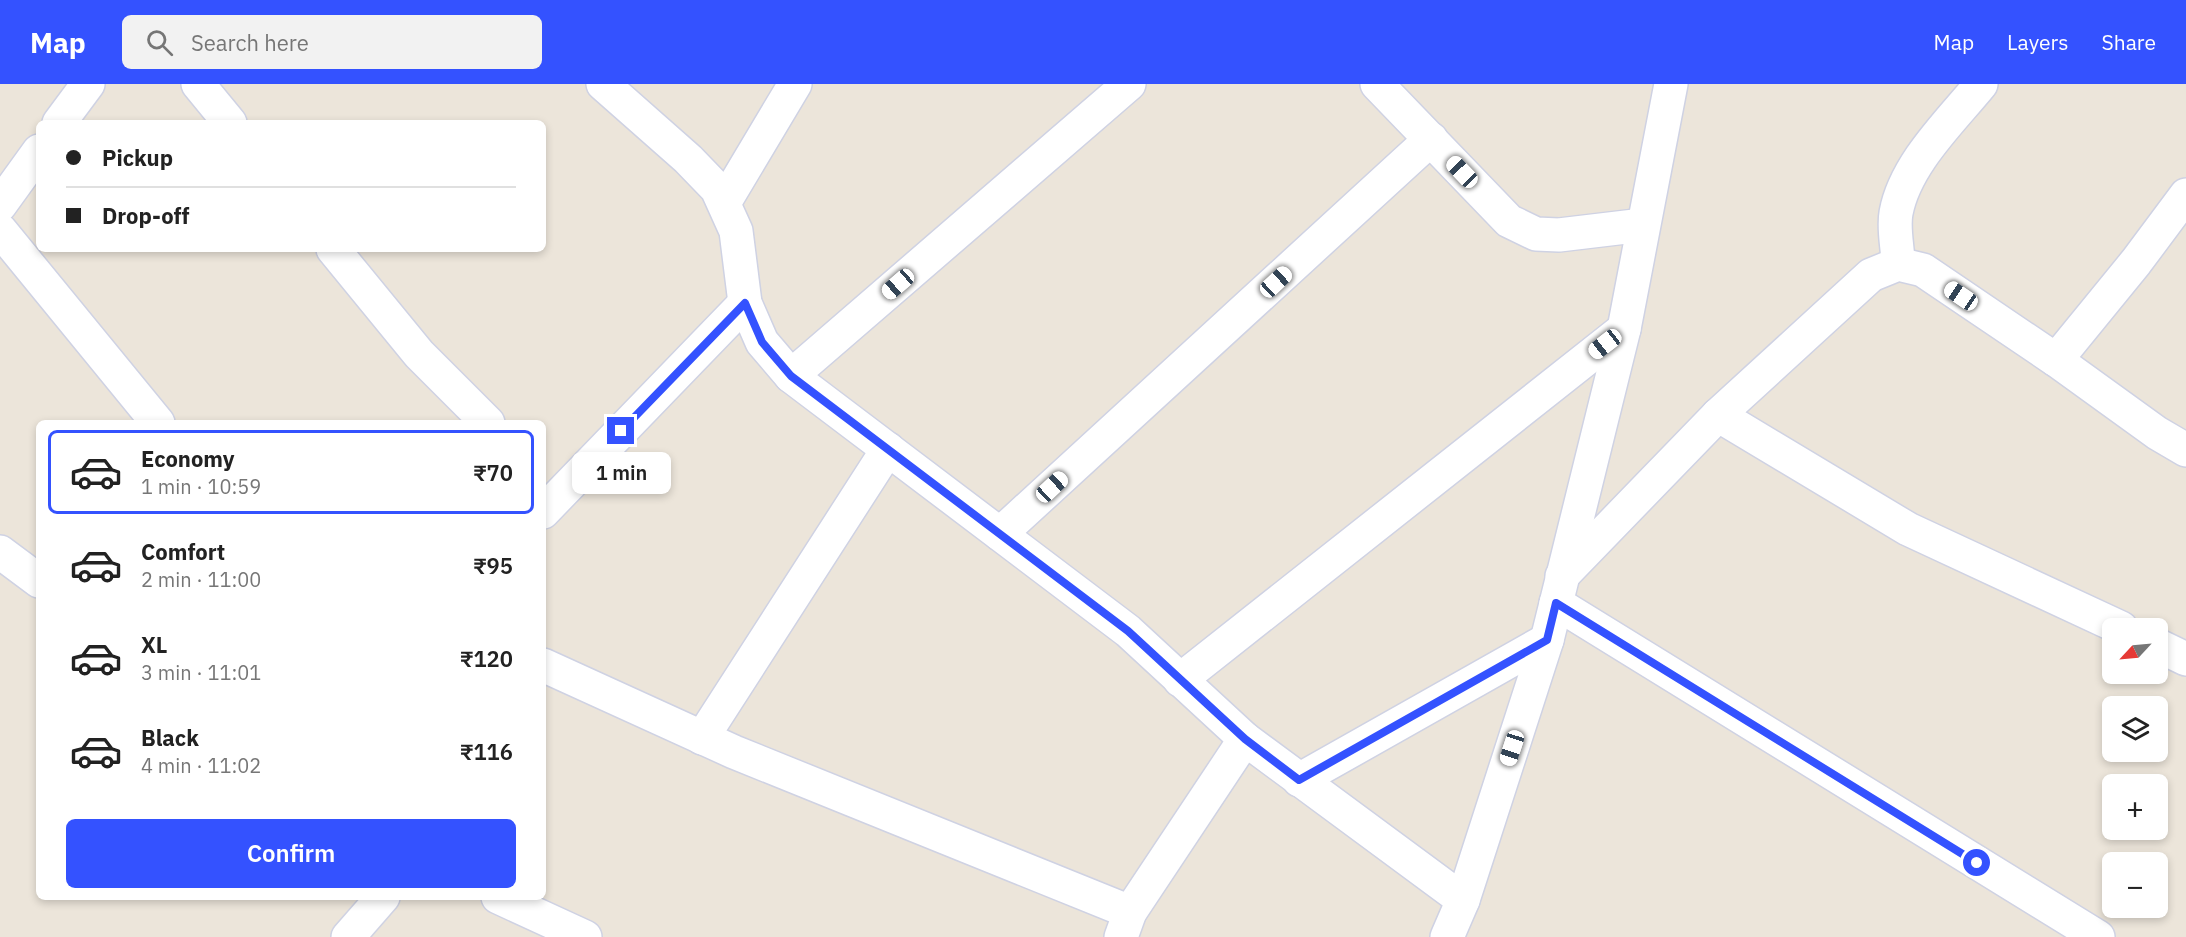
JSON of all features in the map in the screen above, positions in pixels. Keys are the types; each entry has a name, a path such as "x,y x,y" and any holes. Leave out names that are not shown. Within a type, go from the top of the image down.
{"street":[{"path":"61,120 88,84"},
{"path":"198,84 228,120"},
{"path":"603,84 688,159 717,189 736,231 745,303 762,342 791,376 1128,631 1245,739 1463,900"},
{"path":"724,203 795,84"},
{"path":"791,376 1129,84"},
{"path":"1377,84 1509,221 1536,234 1559,235 1643,225"},
{"path":"1447,937 1463,900 1547,640 1623,329 1671,84"},
{"path":"1898,264 1896,215 1903,188 1913,167 1981,84"},
{"path":"1000,534 1431,140"},
{"path":"0,205 36,155"},
{"path":"2056,360 2136,262 2186,195"},
{"path":"0,230 156,420"},
{"path":"335,252 419,354 485,420"},
{"path":"1559,589 1718,415 1871,275 1898,264 1923,270 2056,360 2157,433 2186,450"},
{"path":"548,495 745,303"},
{"path":"1180,680 1623,329"},
{"path":"1718,415 1908,529 2102,619"},
{"path":"702,738 888,449"},
{"path":"0,552 36,579"},
{"path":"1559,589 2098,937"},
{"path":"1299,780 1547,640"},
{"path":"2168,650 2186,659"},
{"path":"546,666 1125,925 1245,739"},
{"path":"348,937 380,900"},
{"path":"505,900 585,937"}],"route":[{"path":"621,431 745,303 762,342 791,376 1128,631 1245,739 1299,780 1547,640 1556,603 1977,863"}]}
